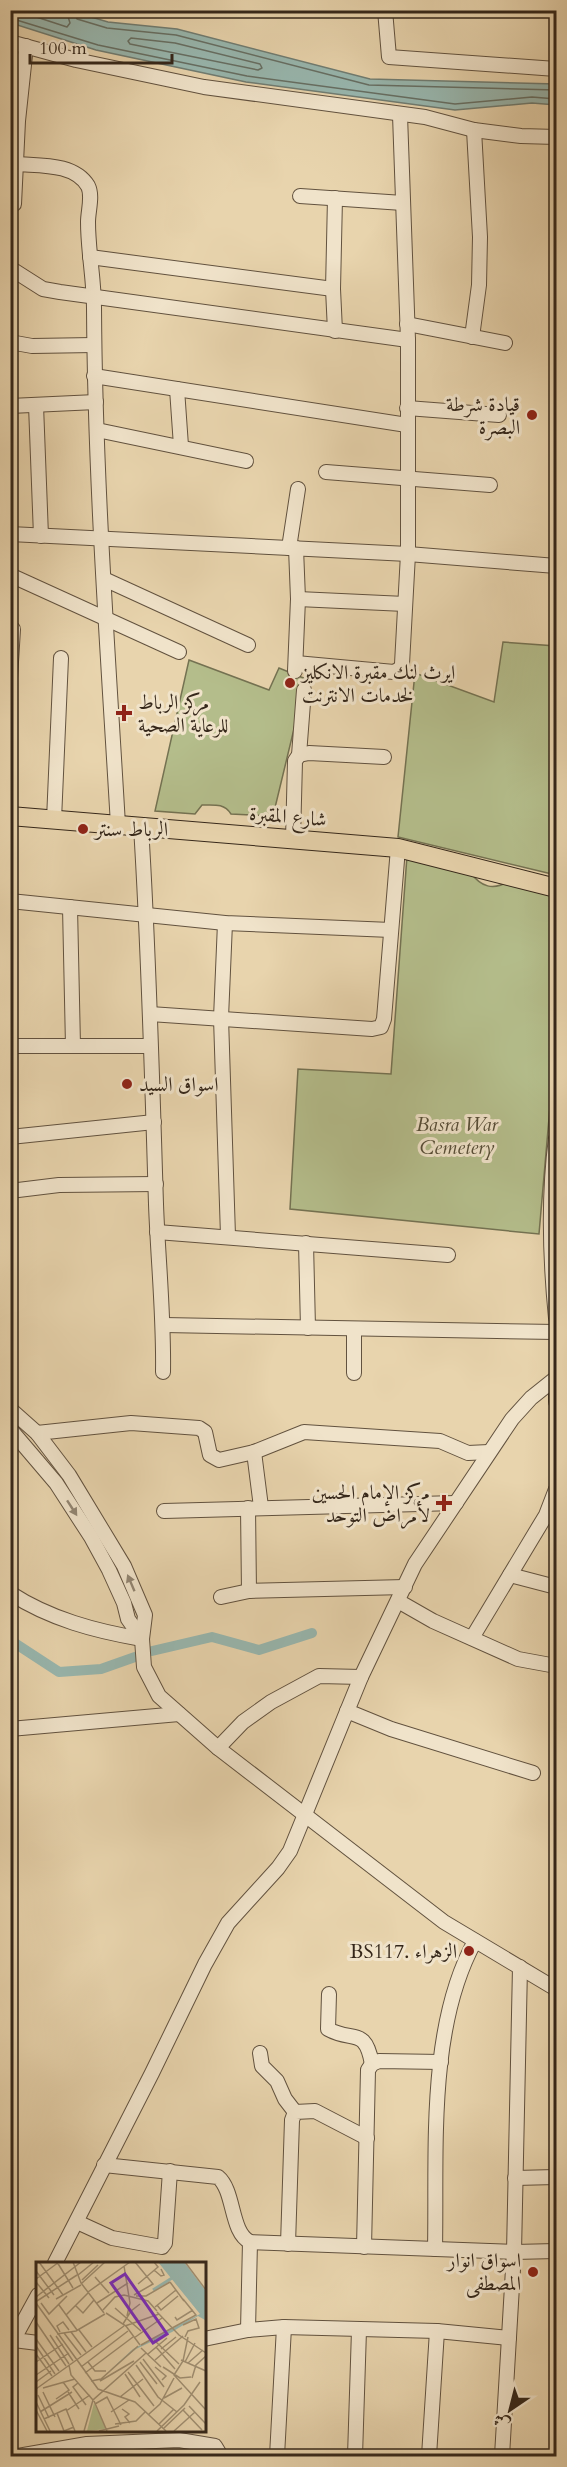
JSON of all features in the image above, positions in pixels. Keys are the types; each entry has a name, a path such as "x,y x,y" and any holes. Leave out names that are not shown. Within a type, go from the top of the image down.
{"main road":[{"name":"شارع المقبرة","path":"10,816 398,848 556,888"}],"street":[{"path":"385,10 389,57 512,64 556,69"},
{"path":"10,42 76,60 204,87 425,117 474,130 521,136 556,136"},
{"path":"14,204 17,164 14,120 26,46"},
{"path":"298,489 292,548 298,599 296,667 394,672 400,669 408,554 406,478 408,340 400,115"},
{"path":"472,337 479,285 480,237 474,130"},
{"path":"17,164 59,167 75,174 87,185 90,196 88,220 94,296 94,376 118,825"},
{"path":"300,196 403,203"},
{"path":"335,331 333,289 336,198"},
{"path":"90,257 333,289"},
{"path":"10,268 44,289 408,340"},
{"path":"407,324 505,343"},
{"path":"10,342 32,346 94,345"},
{"path":"94,376 407,424"},
{"path":"177,389 181,446"},
{"path":"10,406 96,402"},
{"path":"36,405 41,536"},
{"path":"407,408 499,416"},
{"path":"97,430 246,461"},
{"path":"326,472 490,485"},
{"path":"10,534 408,554 556,566"},
{"path":"10,575 179,652"},
{"path":"104,579 248,645"},
{"path":"298,599 405,604"},
{"path":"10,678 13,629"},
{"path":"54,820 61,658"},
{"path":"293,839 295,761 299,756 304,690"},
{"path":"299,756 309,753 384,757"},
{"path":"141,827 147,915 157,1232 164,1325 163,1372"},
{"path":"150,1014 372,1029 381,1027 384,1019 398,848"},
{"path":"10,901 225,922 391,930"},
{"path":"70,907 73,1046"},
{"path":"225,922 221,1018 228,1236"},
{"path":"10,1046 150,1046"},
{"path":"10,1137 154,1122"},
{"path":"556,1138 551,1173 552,1276 556,1318"},
{"path":"10,1191 59,1185 156,1184"},
{"path":"157,1232 448,1255"},
{"path":"306,1243 308,1328"},
{"path":"164,1325 556,1332"},
{"path":"354,1329 354,1373"},
{"path":"55,2262 77,2223 222,1933 240,1908 278,1868 294,1842 303,1814 361,1677 415,1564 512,1419 531,1398 556,1378"},
{"path":"556,1387 556,1402"},
{"path":"10,1409 37,1433 69,1475 124,1566 145,1615 142,1639 144,1667 159,1696 218,1748 444,1922 556,1989"},
{"path":"37,1433 131,1423 199,1428 205,1432 210,1455 216,1459 254,1452 304,1432 440,1441 468,1454 489,1452"},
{"path":"10,1430 56,1483 95,1545 120,1595 128,1619 142,1639"},
{"path":"249,1591 254,1507 254,1452"},
{"path":"56,1483 69,1475"},
{"path":"472,1638 546,1515 556,1488"},
{"path":"164,1511 456,1503"},
{"path":"510,1575 556,1587"},
{"path":"220,1597 249,1591 405,1587"},
{"path":"10,1593 33,1607 74,1624 142,1639"},
{"path":"398,1601 433,1621 518,1659 556,1666"},
{"path":"218,1748 243,1722 271,1702 319,1676 361,1677"},
{"path":"347,1711 391,1729 533,1773"},
{"path":"10,1729 179,1714"},
{"path":"435,2249 441,2062 450,2001 462,1964 475,1941"},
{"path":"502,2457 514,2252 520,1967"},
{"path":"329,1994 328,2029 365,2042 369,2047 372,2064"},
{"path":"260,2053 262,2066 277,2080 285,2099 295,2112"},
{"path":"364,2247 368,2070 372,2064 379,2061 441,2062"},
{"path":"295,2112 315,2111 367,2138"},
{"path":"288,2244 292,2120 295,2112"},
{"path":"104,2165 214,2176 221,2180 241,2235 250,2242 514,2252 556,2251"},
{"path":"77,2223 112,2238 162,2247 165,2243 170,2171"},
{"path":"515,2178 556,2177"},
{"path":"248,2330 250,2242"},
{"path":"36,2299 12,2343 36,2343"},
{"path":"206,2339 248,2330 284,2327 437,2331 508,2338"},
{"path":"277,2457 284,2327"},
{"path":"355,2457 358,2330"},
{"path":"429,2457 437,2331"},
{"path":"18,2457 87,2444 179,2440 215,2446 221,2457"}],"green space":[{"path":"503,642 556,646 556,875 398,837 415,673 494,702"},
{"path":"189,660 269,690 279,668 306,679 273,816 231,814 222,806 215,805 202,805 195,814 155,811"},
{"name":"Basra War Cemetery","path":"407,856 470,872 478,881 488,886 498,886 509,881 556,894 556,1073 551,1095 539,1234 290,1209 298,1069 391,1074"}],"water":[{"path":"11,10 71,11 108,22 177,29 370,79 556,84 556,105 532,103 455,110 246,82 96,50 11,23"}],"waterway":[{"path":"152,1651 212,1637 259,1650 312,1633"},
{"path":"10,1640 59,1672 101,1669 135,1657"}],"place":[{"name":"قيادة شرطة البصرة","path":"532,415"},
{"name":"ايرث لنك مقبرة الانكليز لخدمات الانترنت","path":"290,683"},
{"name":"مركز الرباط للرعاية الصحية","path":"124,713"},
{"name":"الرباط سنتر","path":"83,829"},
{"name":"اسواق السيد","path":"127,1084"},
{"name":"مركز الإمام الحسين لأمراض التوحد","path":"444,1503"},
{"name":"BS117. الزهراء","path":"469,1951"},
{"name":"اسواق انوار المصطفى","path":"533,2272"}]}
